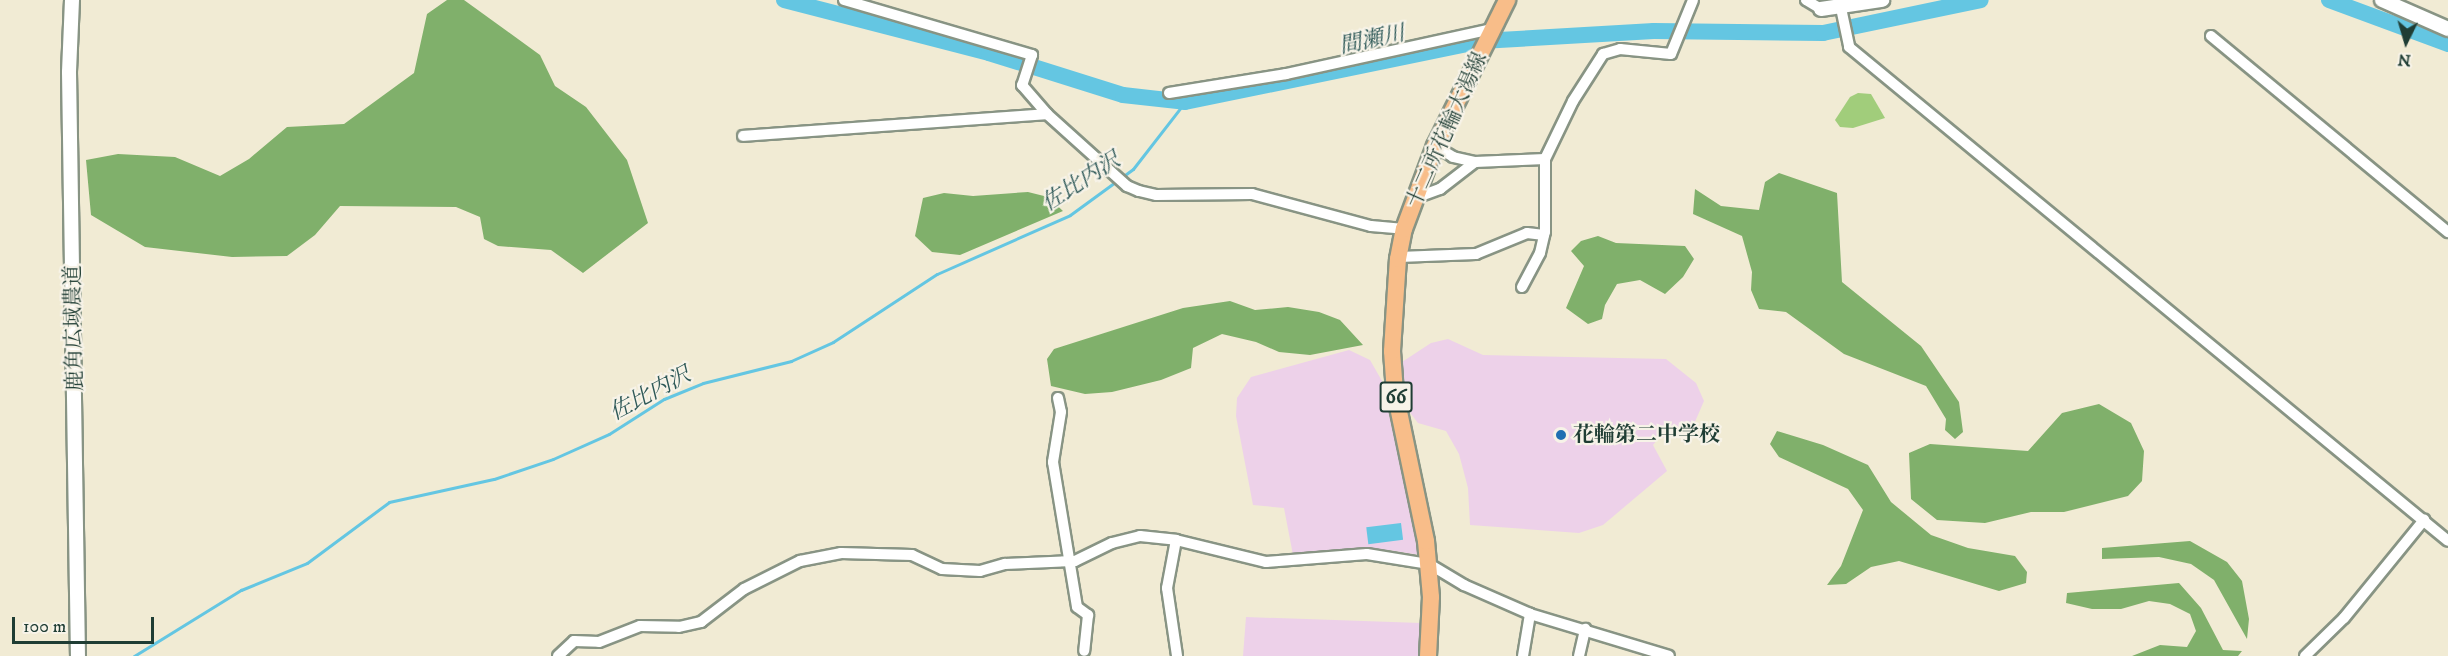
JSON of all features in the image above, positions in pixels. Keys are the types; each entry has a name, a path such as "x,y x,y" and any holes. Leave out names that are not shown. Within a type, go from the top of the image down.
{"main road":[{"name":"十二所花輪大湯線","path":"1428,656 1429,564 1395,393 1392,351 1399,257 1404,229 1435,146 1507,0"}],"street":[{"name":"鹿角広域農道","path":"72,0 69,72 78,650"},
{"path":"844,0 1032,55 1022,85 1047,114 1127,186 1156,195 1252,194 1371,226 1404,229"},
{"path":"1522,287 1540,253 1544,235 1545,159 1573,101 1603,54 1620,49 1671,54 1693,0"},
{"path":"1806,0 1821,9 1842,12 1882,0"},
{"path":"2382,0 2448,29"},
{"path":"1842,12 1849,47 2448,541"},
{"path":"1169,93 1286,74 1490,32"},
{"path":"2211,36 2448,232"},
{"path":"743,136 1047,114"},
{"path":"1435,146 1453,157 1475,162 1545,159"},
{"path":"1415,198 1440,189 1475,162"},
{"path":"1399,257 1476,254 1527,233 1544,235"},
{"path":"1059,398 1061,412 1053,462 1077,607 1088,615 1083,651"},
{"path":"2305,656 2344,618 2424,520"},
{"path":"558,656 574,641 599,642 649,625 679,627 701,622 720,604 769,574 800,561 841,553 912,555 942,569 980,571 1005,564 1069,562 1140,536 1176,540 1266,562 1367,554 1429,564 1464,585 1530,614 1669,656"},
{"path":"1176,540 1167,588 1177,656"},
{"path":"1523,656 1530,614"},
{"path":"1579,656 1585,629"}],"shaded area":[{"name":"花輪第二中学校","path":"1448,339 1483,355 1666,359 1696,383 1704,401 1691,431 1658,439 1653,445 1667,471 1603,525 1579,533 1470,525 1468,488 1459,454 1446,431 1418,423 1408,410 1402,362 1431,343"},
{"path":"1349,350 1370,360 1382,381 1420,555 1388,550 1293,555 1284,508 1253,505 1236,416 1237,398 1251,377"},
{"path":"1246,617 1421,623 1420,656 1243,656"}],"green space":[{"path":"447,0 464,0 540,55 555,86 586,107 627,160 648,223 583,273 551,250 498,246 484,239 480,217 456,207 340,206 315,235 287,256 232,257 145,247 91,215 86,160 118,154 175,157 220,176 249,159 287,127 344,124 414,73 427,14"},
{"path":"1858,93 1871,94 1885,118 1853,128 1840,127 1835,120 1850,97"},
{"path":"1779,173 1837,193 1842,282 1921,346 1959,402 1963,432 1955,439 1945,430 1946,419 1926,386 1844,354 1786,312 1759,309 1751,290 1752,272 1742,236 1693,214 1695,189 1721,206 1759,210 1765,182"},
{"path":"1028,192 1048,197 1063,211 960,255 932,252 915,236 923,198 944,193 973,196"},
{"path":"1598,236 1616,243 1685,246 1694,259 1683,277 1665,294 1640,280 1617,284 1605,305 1602,319 1588,324 1566,308 1584,266 1571,251 1581,241"},
{"path":"1230,301 1255,310 1288,307 1319,312 1340,320 1363,345 1310,355 1279,352 1256,342 1222,334 1193,348 1191,368 1161,380 1112,392 1085,394 1051,386 1047,359 1054,349 1183,308"},
{"path":"2099,404 2131,423 2144,451 2142,481 2128,496 2064,512 2031,512 1985,523 1937,520 1911,499 1909,453 1930,444 2028,451 2062,413"},
{"path":"1777,431 1823,445 1868,465 1891,502 1931,535 1968,548 2015,556 2027,572 2026,583 1999,591 1899,561 1871,567 1846,584 1827,585 1841,566 1863,510 1848,489 1779,457 1770,444"},
{"path":"2190,541 2227,562 2242,581 2249,619 2247,639 2214,580 2191,564 2159,557 2102,559 2102,548"},
{"path":"2179,583 2201,608 2223,650 2242,651 2238,656 2132,656 2160,645 2187,647 2196,631 2190,614 2170,604 2149,601 2121,609 2092,609 2066,603 2067,593"}],"water":[{"path":"1401,523 1403,540 1368,544 1366,527"}],"waterway":[{"name":"間瀬川","path":"784,0 989,53 1123,95 1185,102 1481,41 1654,31 1823,33 1981,0"},
{"name":"間瀬川","path":"2329,0 2448,44"},
{"name":"佐比内沢","path":"134,656 241,590 307,563 389,502 494,479 553,459 609,434 664,399 703,383 791,361 833,342 937,274 1070,215 1133,169 1185,102"}],"place":[{"name":"花輪第二中学校","path":"1561,435"}]}
